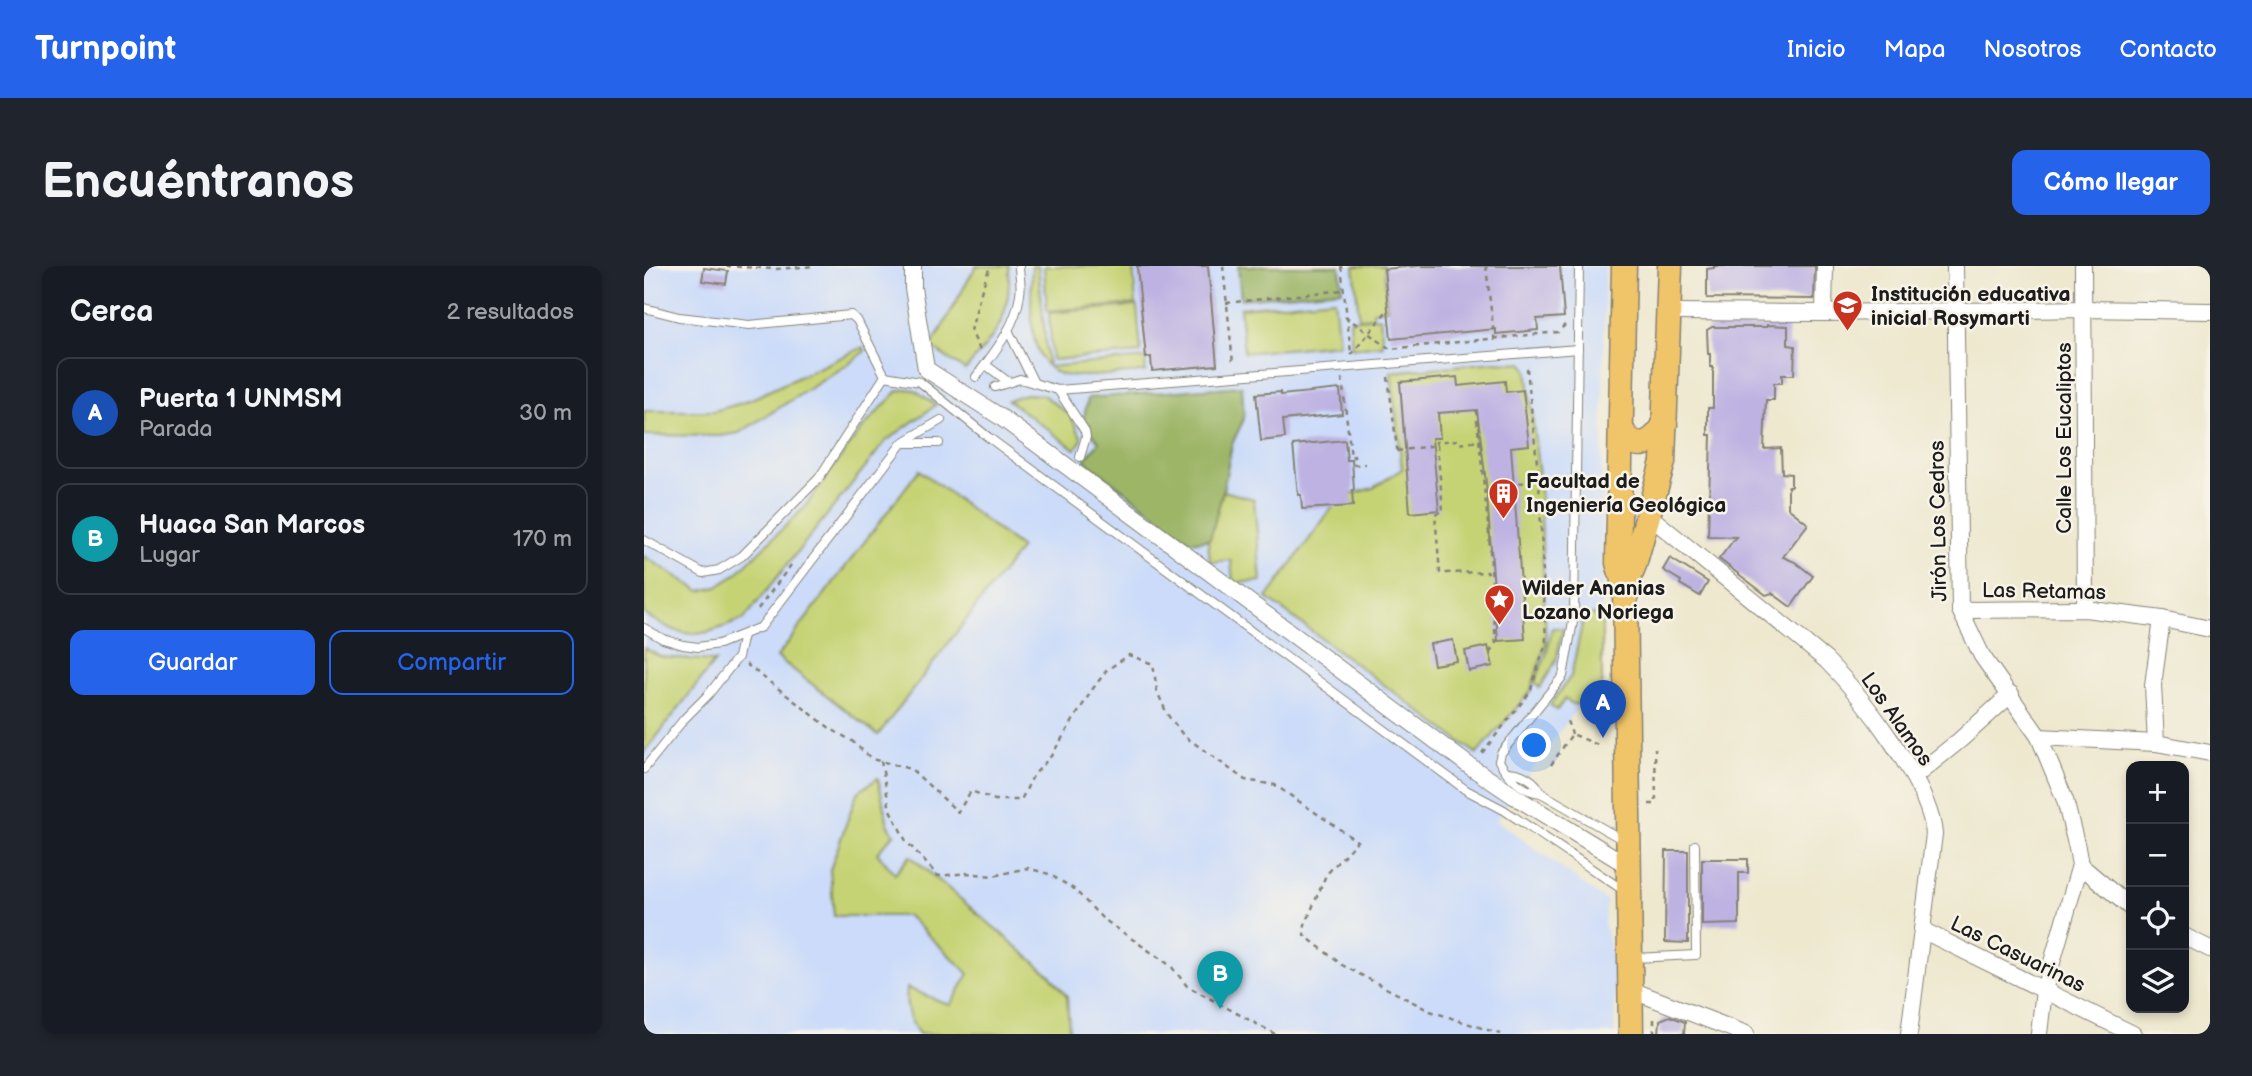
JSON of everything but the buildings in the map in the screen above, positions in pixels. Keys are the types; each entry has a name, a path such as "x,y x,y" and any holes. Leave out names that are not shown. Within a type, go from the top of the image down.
{"main road":[{"path":"1624,266 1618,563 1625,587 1631,1034"},
{"path":"1625,587 1634,565 1662,462 1670,266"},
{"path":"1621,429 1626,438 1634,443 1644,444 1653,441 1665,424"}],"street":[{"path":"913,266 913,288 926,369 1002,418 1471,767 1514,796 1630,855"},
{"path":"1824,313 1825,266"},
{"name":"Jirón Los Cedros","path":"1955,266 1960,610 1982,656 2039,737 2064,800 2080,865 2045,990 2039,1034"},
{"name":"Calle Los Eucaliptos","path":"2083,266 2085,609"},
{"path":"1669,312 1824,313 2084,309 2210,311"},
{"name":"Los Alamos","path":"1648,515 1845,679 1862,699 1914,778 1934,834 1909,1034"},
{"name":"Las Retamas","path":"1960,610 2085,609 2162,619 2210,629"},
{"path":"2156,743 2153,685 2162,619"},
{"path":"1914,778 2011,694"},
{"path":"2039,737 2156,743 2210,753"},
{"path":"2080,865 2126,904"},
{"name":"Las Casuarinas","path":"1922,930 2133,1034"},
{"path":"2189,938 2210,949"},
{"path":"1631,990 1746,1034"}],"lane":[{"path":"976,377 1005,339 1021,291 1019,266"},
{"path":"1579,266 1574,616 1563,676 1499,757 1499,761 1507,772 1517,772 1538,785 1541,793 1630,855"},
{"path":"644,308 679,317 749,324 851,315 857,320 885,376"},
{"path":"1008,330 1034,383"},
{"path":"995,387 1020,379 1058,390 1578,349"},
{"path":"986,365 1007,382"},
{"path":"885,376 920,382 988,438 1466,790 1504,810 1630,895"},
{"path":"644,540 703,573 719,570 742,556 819,478 885,376"},
{"path":"1058,390 1085,431 1086,437 1080,457"},
{"path":"644,628 663,639 698,647 719,644 761,627 902,443 941,420"},
{"path":"902,443 939,443"},
{"path":"644,769 738,657 743,635"},
{"path":"1632,958 1696,955 1695,845"}],"path":[{"path":"726,266 776,269 813,266"},
{"path":"980,351 971,331 990,266"},
{"path":"1223,266 1233,367"},
{"path":"1341,266 1351,355 1386,312"},
{"path":"1486,266 1496,355"},
{"path":"1226,303 1343,290"},
{"path":"1345,316 1390,349 1558,332 1566,324"},
{"path":"1471,767 1530,692 1546,643 1539,481 1527,369 1522,363"},
{"path":"1387,370 1398,456"},
{"path":"1342,375 1351,457 1354,456 1355,465 1365,464"},
{"path":"1476,410 1497,644 1490,653"},
{"path":"1480,441 1458,444 1457,440 1436,442 1443,511 1435,514 1440,573 1491,571"},
{"path":"1397,450 1437,445"},
{"path":"1519,483 1539,481"},
{"path":"755,613 796,558"},
{"path":"738,657 767,682 872,758 911,769 958,812 971,791 995,800 1021,800 1034,776 1051,756 1107,670 1129,655 1153,664 1157,691 1167,714 1183,735 1245,780 1275,785 1357,841 1326,875 1305,925 1304,935 1342,965 1430,1011 1500,1034"},
{"path":"1567,721 1572,734 1598,745"},
{"path":"1551,765 1572,734"},
{"path":"1655,748 1656,804"},
{"path":"881,761 890,810 906,841 938,876 967,873 993,876 1027,868 1049,874 1073,889 1102,919 1171,965 1187,986 1275,1034"}],"shaded area":[{"path":"644,266 1605,266 1602,705 1579,705 1496,820 1606,901 1604,922 1616,979 1614,1034 644,1034"}],"green space":[{"path":"976,266 1009,266 1008,299 994,334 965,370 931,347"},
{"path":"1032,266 1038,266 1048,366 1037,349 1033,332"},
{"path":"1044,266 1133,266 1136,304 1047,311"},
{"path":"1238,266 1340,266 1342,290 1241,299"},
{"path":"1354,266 1384,266 1387,309 1373,311 1373,317 1359,318"},
{"path":"1334,299 1339,344 1244,353 1240,308"},
{"path":"1137,306 1141,353 1052,360 1049,313"},
{"path":"1380,317 1383,345 1352,348 1350,320"},
{"path":"863,347 865,351 850,363 739,433 720,436 644,435 644,411 714,411 745,402"},
{"path":"1146,358 1145,372 1070,376 1055,372 1049,367"},
{"path":"1495,362 1522,363 1527,369 1540,487 1546,643 1530,692 1477,754 1267,598 1339,498 1373,488 1402,469 1391,372"},
{"path":"1242,386 1244,419 1232,444 1210,539 1191,542 1084,460 1099,442 1083,421 1088,398"},
{"path":"915,390 936,405 886,441 744,619 715,630 693,634 672,629 644,614 644,556 700,591 717,587 734,576 804,508 860,431 898,391"},
{"path":"1025,394 1043,395 1069,414 1081,436 1075,449 1008,400"},
{"path":"919,470 1021,548 878,735 777,657"},
{"path":"1223,491 1254,499 1261,581 1233,583 1231,560 1210,562 1208,540"},
{"path":"1602,614 1602,705 1572,704 1565,699 1557,710 1550,705 1571,676 1584,615"},
{"path":"1552,628 1563,628 1556,661 1540,688 1535,682 1546,655"},
{"path":"644,648 661,657 715,661 644,753"},
{"path":"878,778 888,824 894,834 877,853 895,874 910,856 1050,975 1067,996 1069,1029 1074,1034 919,1034 908,1012 907,988 950,1005 969,974 908,916 834,916 830,870 857,793"}],"place":[{"name":"Institución educativa inicial Rosymarti","path":"1848,333"},
{"name":"Facultad de Ingeniería Geológica","path":"1503,520"},
{"name":"Wilder Ananias Lozano Noriega","path":"1499,627"},
{"name":"Puerta 1 UNMSM","path":"1603,738"},
{"name":"Huaca San Marcos","path":"1220,1009"}]}
